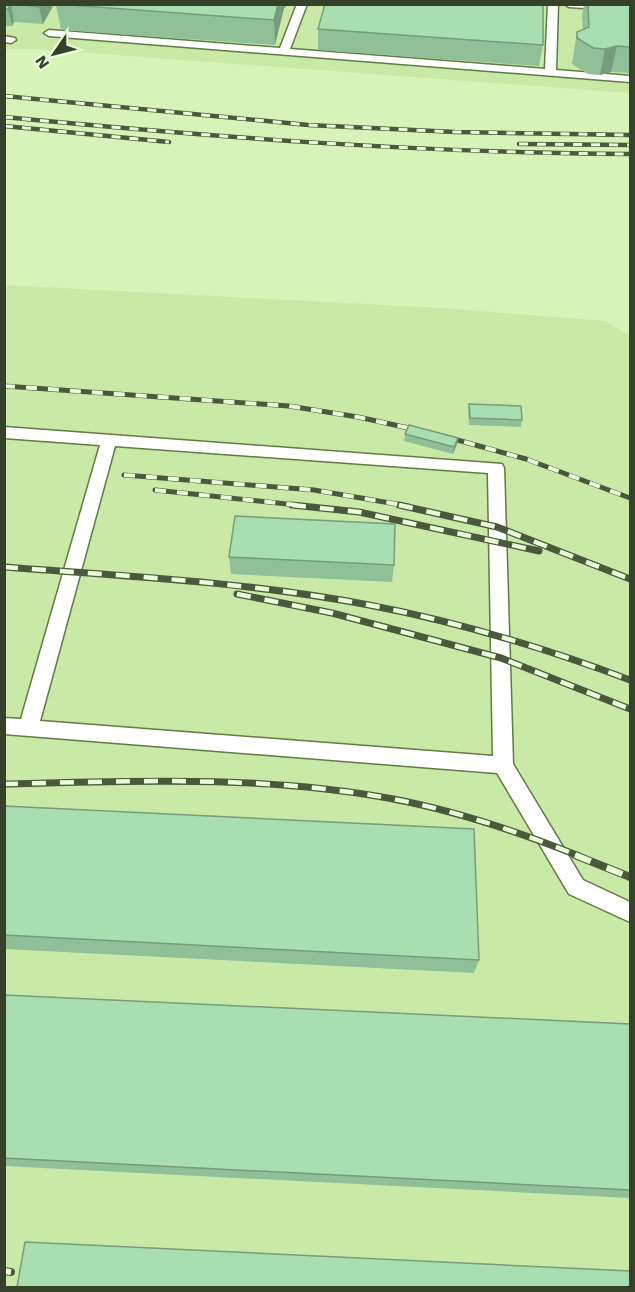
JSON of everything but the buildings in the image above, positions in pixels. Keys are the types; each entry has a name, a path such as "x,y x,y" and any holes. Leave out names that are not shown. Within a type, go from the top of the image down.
{"lane":[{"path":"284,51 302,4"},
{"path":"550,74 553,4"},
{"path":"569,4 630,8"},
{"path":"50,33 630,79"},
{"path":"4,432 496,468 503,765 576,887 630,912"},
{"path":"28,728 109,440"},
{"path":"4,726 503,765"}],"shaded area":[{"path":"5,5 630,5 630,93 34,49 5,49"},
{"path":"4,285 442,308 606,321 630,336 630,1287 5,1287"}],"railway":[{"path":"4,96 308,125 455,132 630,135"},
{"path":"4,117 316,143 473,151 630,154"},
{"path":"4,126 169,142"},
{"path":"519,144 630,145"},
{"path":"4,386 289,406 358,417 422,431"},
{"path":"443,436 526,459 630,498"},
{"path":"124,475 314,490 408,506"},
{"path":"155,490 306,506"},
{"path":"292,505 359,512 539,551"},
{"path":"399,505 497,527 630,579"},
{"path":"4,567 233,585 369,605 435,619 501,637 630,680"},
{"path":"237,594 332,613 501,658 630,709"},
{"path":"4,784 199,781 345,791 417,804 464,816 579,856"},
{"path":"575,855 630,877"},
{"path":"4,1271 11,1272"}]}
